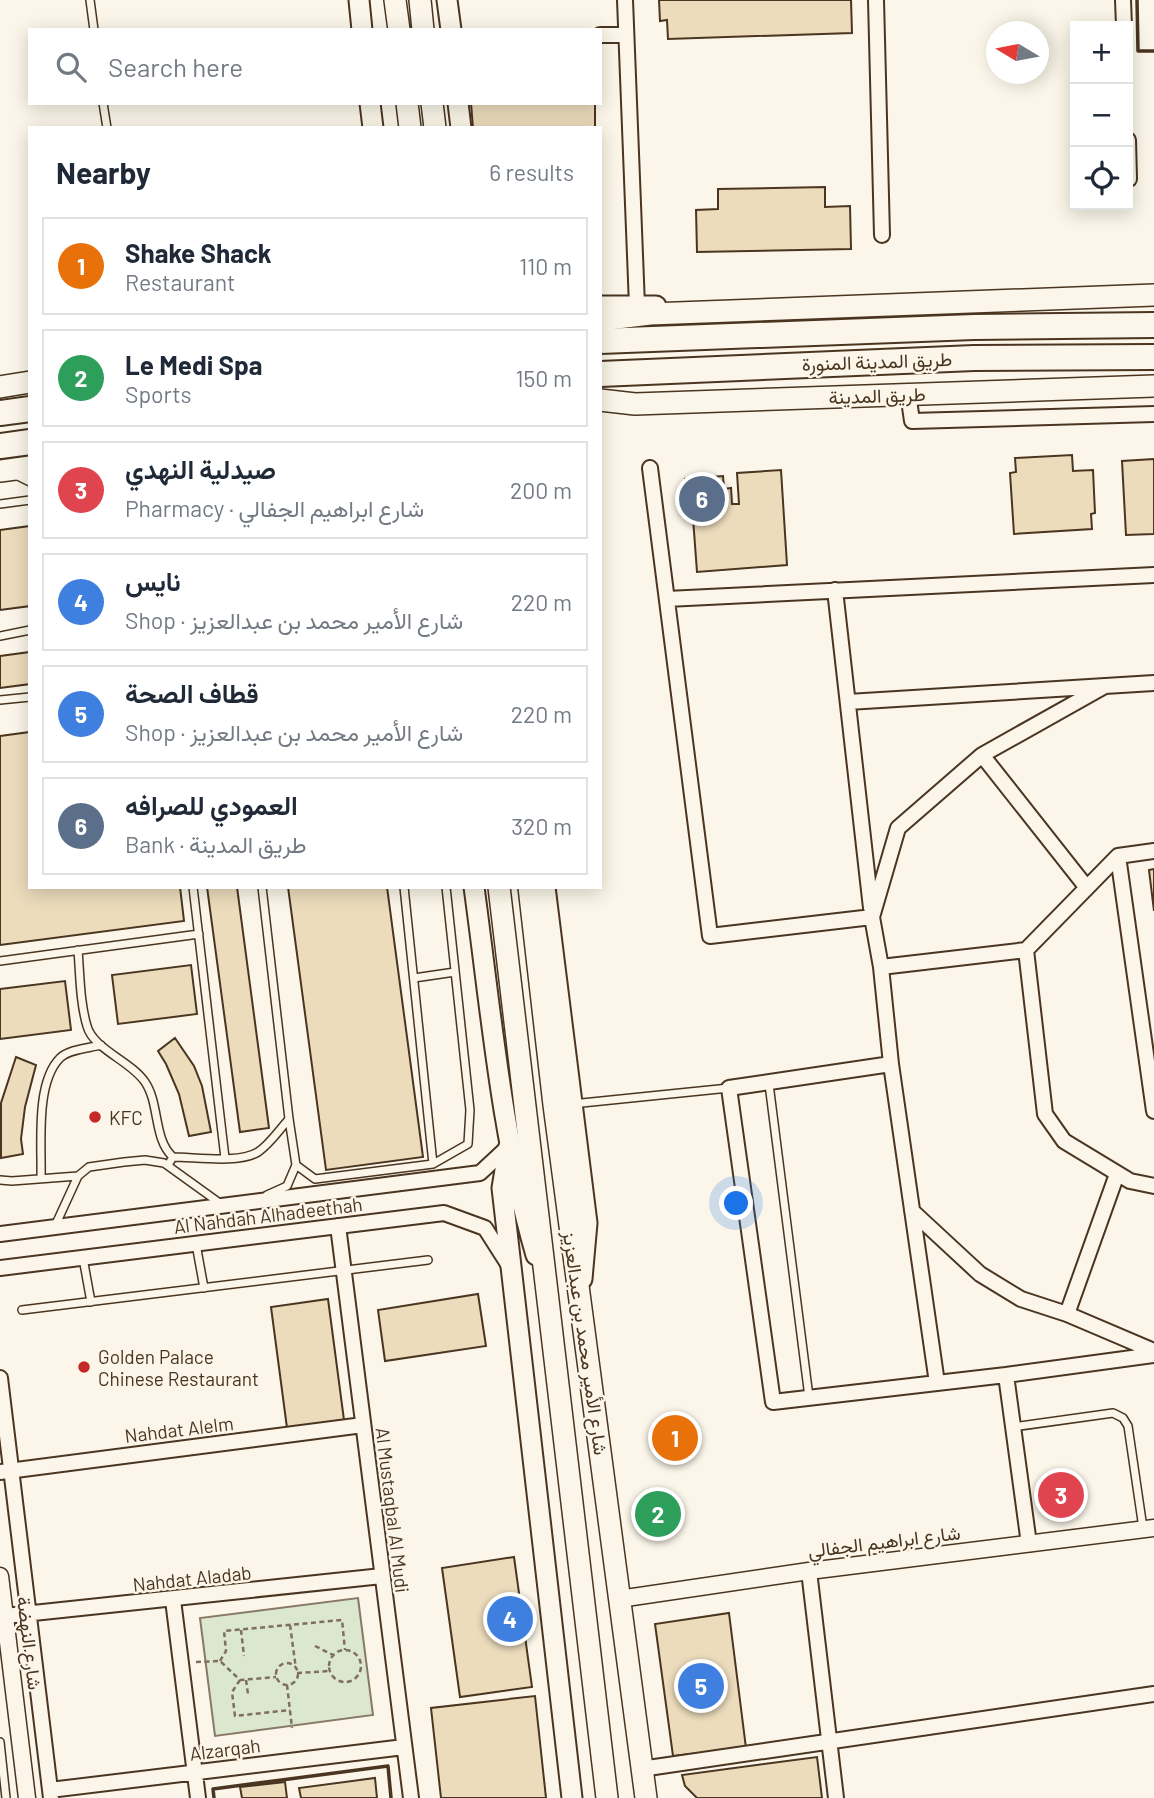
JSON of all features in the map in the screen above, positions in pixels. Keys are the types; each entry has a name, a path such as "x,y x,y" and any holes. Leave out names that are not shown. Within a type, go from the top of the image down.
{"highway":[{"name":"طريق المدينة المنورة","path":"602,341 974,327 1154,325"},
{"name":"طريق المدينة المنورة","path":"602,374 635,370 974,358 1154,357"},
{"path":"0,413 28,409"},
{"path":"2,463 28,444"}],"main road":[{"path":"359,0 362,28"},
{"path":"395,0 399,28"},
{"path":"420,0 423,28"},
{"path":"447,0 451,28"},
{"path":"370,105 373,126"},
{"path":"407,105 410,126"},
{"path":"432,105 435,126"},
{"path":"458,105 461,126"},
{"path":"602,306 643,310 734,310 1154,295"},
{"path":"602,320 643,310"},
{"path":"602,328 643,310"},
{"path":"0,387 28,382"},
{"name":"طريق المدينة","path":"602,400 635,404 1154,386"},
{"path":"2,463 28,467"},
{"path":"474,889 509,1146 521,1202 551,1304"},
{"name":"شارع الأمير محمد بن عبدالعزيز","path":"499,889 551,1304 607,1798"},
{"name":"شارع الأمير محمد بن عبدالعزيز","path":"529,889 580,1301 646,1798"},
{"path":"545,889 587,1223 580,1301"},
{"path":"509,1146 502,1188 573,1795"}],"street":[{"path":"625,0 643,310"},
{"path":"876,0 882,235"},
{"path":"1123,0 1124,21"},
{"path":"602,35 626,35"},
{"path":"908,393 912,421 1154,414"},
{"path":"650,468 710,936 872,916"},
{"path":"667,599 1154,575"},
{"path":"835,590 891,1064 937,1383"},
{"path":"848,702 1154,682"},
{"path":"872,916 898,828 982,755 1105,686"},
{"path":"982,755 1087,888"},
{"path":"881,967 1026,950 1118,856 1154,851"},
{"path":"1118,856 1154,1111"},
{"path":"1026,950 1045,1114 1064,1141 1129,1181 1154,1186"},
{"path":"891,1064 729,1088 773,1402 1006,1375 1154,1353"},
{"name":"Al Nahdah Alhadeethah","path":"0,1234 480,1172 509,1146"},
{"path":"1067,1314 1117,1174"},
{"path":"912,1211 980,1274 1021,1298 1067,1314 1154,1353"},
{"name":"Al Nahdah Alhadeethah","path":"0,1268 444,1213 485,1228 513,1272"},
{"name":"Al Mustaqbal Al Mudi","path":"338,1226 411,1798"},
{"path":"1006,1375 1029,1544"},
{"path":"0,1378 6,1471 28,1612 50,1794"},
{"name":"Nahdat Alelm","path":"6,1471 363,1425"},
{"name":"شارع ابراهيم الجفالي","path":"619,1599 809,1571 1148,1528"},
{"path":"809,1571 836,1798"},
{"name":"Nahdat Aladab","path":"5,1616 382,1576"},
{"name":"شارع النهضة","path":"0,1579 27,1798"},
{"path":"173,1600 198,1798"},
{"path":"641,1769 1154,1694"},
{"name":"Alzarqah","path":"50,1794 195,1772 404,1747"}],"lane":[{"path":"90,0 94,28"},
{"path":"103,105 107,126"},
{"path":"2,463 28,480"},
{"path":"0,504 28,499"},
{"path":"0,636 28,630"},
{"path":"0,700 28,697"},
{"path":"193,889 225,1158"},
{"path":"254,1202 287,1186 296,1165 262,889"},
{"path":"404,889 433,1164"},
{"path":"296,1165 315,1179 433,1164 468,1144 470,1110 446,889"},
{"path":"0,961 199,934"},
{"path":"78,950 87,1028 101,1045 126,1062 146,1083 152,1095 163,1143 166,1151 173,1157 225,1158 254,1155 265,1147 289,1119"},
{"path":"414,978 455,972"},
{"path":"41,1178 43,1103 51,1072 60,1058 67,1053 101,1045"},
{"path":"769,1084 809,1398"},
{"path":"572,1105 729,1088"},
{"path":"168,1165 173,1157"},
{"path":"55,1227 78,1175 89,1167 145,1160 168,1165 223,1206"},
{"path":"0,1180 78,1175"},
{"path":"196,1244 204,1288"},
{"path":"83,1258 91,1302"},
{"path":"22,1311 428,1260"},
{"path":"1013,1427 1113,1413 1123,1418 1128,1426 1148,1528"},
{"path":"0,1579 0,1588"},
{"path":"0,1742 6,1798"}],"path":[{"path":"220,1661 226,1651 224,1631 342,1620 345,1650"},
{"path":"290,1625 296,1671 295,1681 287,1685 280,1682 276,1677 277,1669 283,1665 290,1664 296,1671 329,1671"},
{"path":"241,1629 244,1656"},
{"path":"315,1646 333,1655 345,1650 353,1652 360,1660 359,1675 345,1683 335,1680 329,1671 333,1655"},
{"path":"209,1661 220,1661 240,1680 276,1677"},
{"path":"240,1680 232,1692 235,1716 290,1710"},
{"path":"246,1680 248,1694"},
{"path":"287,1685 292,1728"}],"green space":[{"path":"358,1598 373,1715 215,1736 200,1618"}],"building":[{"path":"659,0 851,0 852,33 668,39 667,20 660,21"},
{"path":"471,105 595,105 595,126 473,126"},
{"path":"825,187 825,207 850,206 851,249 697,252 696,210 718,209 718,189"},
{"path":"1072,455 1073,471 1093,470 1095,513 1091,514 1092,529 1014,534 1010,473 1016,472 1015,458"},
{"path":"1154,459 1154,534 1126,535 1122,461"},
{"path":"781,470 787,565 697,572 693,518 687,505 685,479 723,476 724,489 731,488 732,504 739,504 737,473"},
{"path":"28,526 28,606 0,610 0,530"},
{"path":"28,652 28,684 0,688 0,656"},
{"path":"28,732 28,889 180,889 184,921 0,945 0,736"},
{"path":"1154,869 1154,911 1149,870"},
{"path":"207,889 237,889 269,1128 240,1132"},
{"path":"288,889 387,889 423,1157 326,1170"},
{"path":"191,965 197,1014 118,1024 112,975"},
{"path":"65,981 71,1030 0,1039 0,989"},
{"path":"175,1038 194,1066 202,1086 211,1132 189,1136 179,1094 158,1051"},
{"path":"16,1057 36,1065 25,1107 21,1139 23,1154 1,1158 1,1103"},
{"path":"478,1294 486,1346 385,1361 378,1310"},
{"path":"328,1299 344,1420 287,1428 271,1307"},
{"path":"514,1557 532,1687 460,1697 442,1568"},
{"path":"729,1613 746,1748 673,1756 655,1624"},
{"path":"535,1696 546,1798 441,1798 431,1708"},
{"path":"817,1757 822,1798 697,1798 685,1786 682,1775"},
{"path":"375,1778 377,1798 301,1798 299,1788"},
{"path":"285,1782 287,1798 242,1798 240,1787"}],"wall":[{"path":"1137,0 1138,51 1154,51"},
{"path":"214,1798 213,1789 388,1766 391,1798"}],"place":[{"name":"العمودي للصرافه","path":"702,499"},
{"name":"KFC","path":"95,1117"},
{"name":"Golden Palace Chinese Restaurant","path":"84,1367"},
{"name":"Shake Shack","path":"675,1438"},
{"name":"صيدلية النهدي","path":"1061,1495"},
{"name":"Le Medi Spa","path":"658,1514"},
{"name":"نايس","path":"510,1619"},
{"name":"قطاف الصحة","path":"701,1686"}]}
